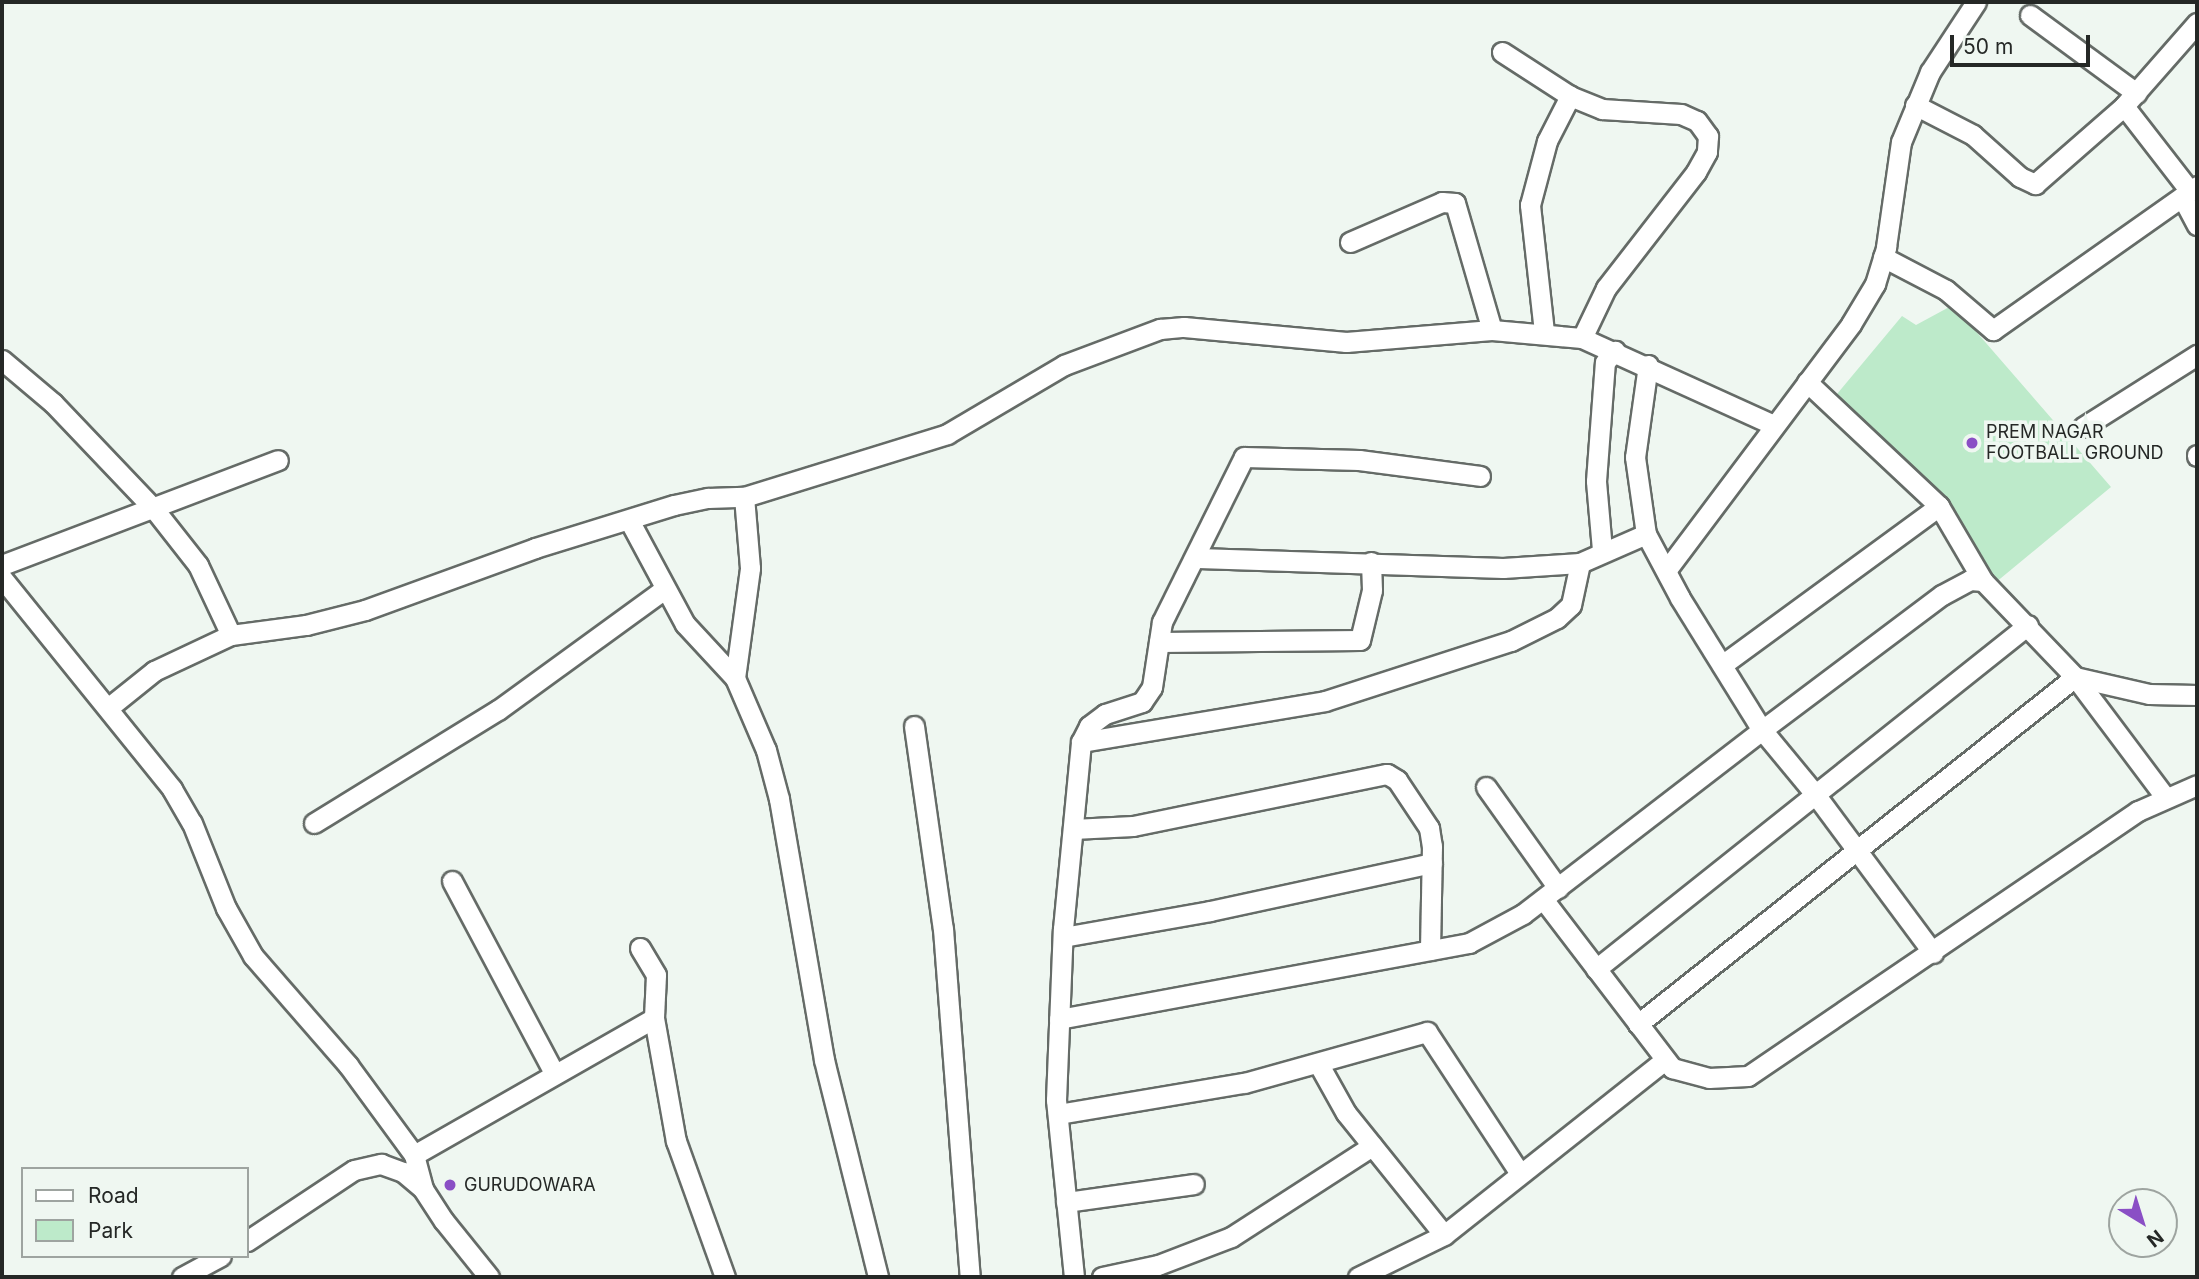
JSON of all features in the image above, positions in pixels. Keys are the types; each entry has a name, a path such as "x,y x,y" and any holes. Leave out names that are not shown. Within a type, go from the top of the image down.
{"street":[{"path":"1668,568 1863,304 1883,257 1901,142 1930,72 1976,2"},
{"path":"2030,15 2130,99 2190,191 2197,225"},
{"path":"1915,106 1973,135 2020,177 2035,184 2130,99 2197,23"},
{"path":"1502,52 1570,96 1602,109 1681,114 1697,121 1708,136 1707,152 1696,172 1606,288 1582,338"},
{"path":"1544,332 1530,205 1546,141 1570,96"},
{"path":"1883,257 1946,290 1993,330 2190,191"},
{"path":"1350,242 1442,202 1455,203 1492,330"},
{"path":"108,708 154,671 231,635 306,625 365,610 629,520 708,498 744,497 947,434 1064,365 1160,329 1184,327 1346,342 1492,330 1544,332 1582,338 1615,351 1774,425"},
{"path":"1602,550 1597,470 1605,362 1615,351"},
{"path":"2083,427 2197,355"},
{"path":"2,360 53,403 154,509 198,565 231,635"},
{"path":"1648,365 1635,457 1647,534 1668,568 1680,598 1762,730 1815,794 1855,852 1933,953"},
{"path":"1807,382 1939,506 1983,581 2075,677 2166,798"},
{"path":"1074,1277 1058,1114 1059,1019 1063,937 1081,742 1089,726 1105,714 1142,702 1152,687 1163,622 1198,558 1244,457 1359,460 1480,477"},
{"path":"2,565 278,460"},
{"path":"735,678 750,568 744,497"},
{"path":"1721,665 1939,506"},
{"path":"629,520 663,590 685,624 735,678 766,750 779,799 824,1060 878,1277"},
{"path":"1198,558 1503,568 1580,563 1602,550 1647,534"},
{"path":"1159,642 1360,640 1371,590 1371,562"},
{"path":"1081,742 1325,701 1511,641 1557,618 1571,605 1580,563"},
{"path":"2,578 172,789 192,823 226,908 253,956 348,1065 414,1155 423,1189"},
{"path":"1059,1019 1469,943 1550,894 1762,730 1959,583 1983,581"},
{"path":"314,823 510,702 663,590"},
{"path":"1596,969 2028,625"},
{"path":"2075,677 2149,694 2197,695"},
{"path":"1638,1024 2075,677"},
{"path":"914,726 943,929 970,1277"},
{"path":"1073,829 1133,826 1387,774 1396,780 1429,828 1432,863 1430,950"},
{"path":"1486,786 1596,969 1665,1060 1672,1068 1709,1079 1748,1076 1933,953 2138,811 2197,785"},
{"path":"1063,937 1210,911 1432,863"},
{"path":"452,881 554,1073"},
{"path":"640,948 656,975 654,1018 676,1141 725,1277"},
{"path":"414,1155 654,1018"},
{"path":"1058,1114 1244,1083 1427,1031 1519,1172"},
{"path":"1358,1277 1444,1235 1519,1172 1665,1060"},
{"path":"1318,1063 1346,1113 1444,1235"},
{"path":"1102,1277 1158,1265 1231,1237 1373,1146"},
{"path":"248,1240 354,1170 381,1164 404,1172 423,1189 489,1277"},
{"path":"1066,1202 1194,1184"},
{"path":"182,1277 217,1258"}],"green space":[{"name":"PREM NAGAR FOOTBALL GROUND","path":"1953,305 2111,487 1995,583 1832,400 1902,316 1916,325"}],"place":[{"name":"PREM NAGAR FOOTBALL GROUND","path":"1972,443"},
{"name":"GURUDOWARA","path":"450,1185"}]}
